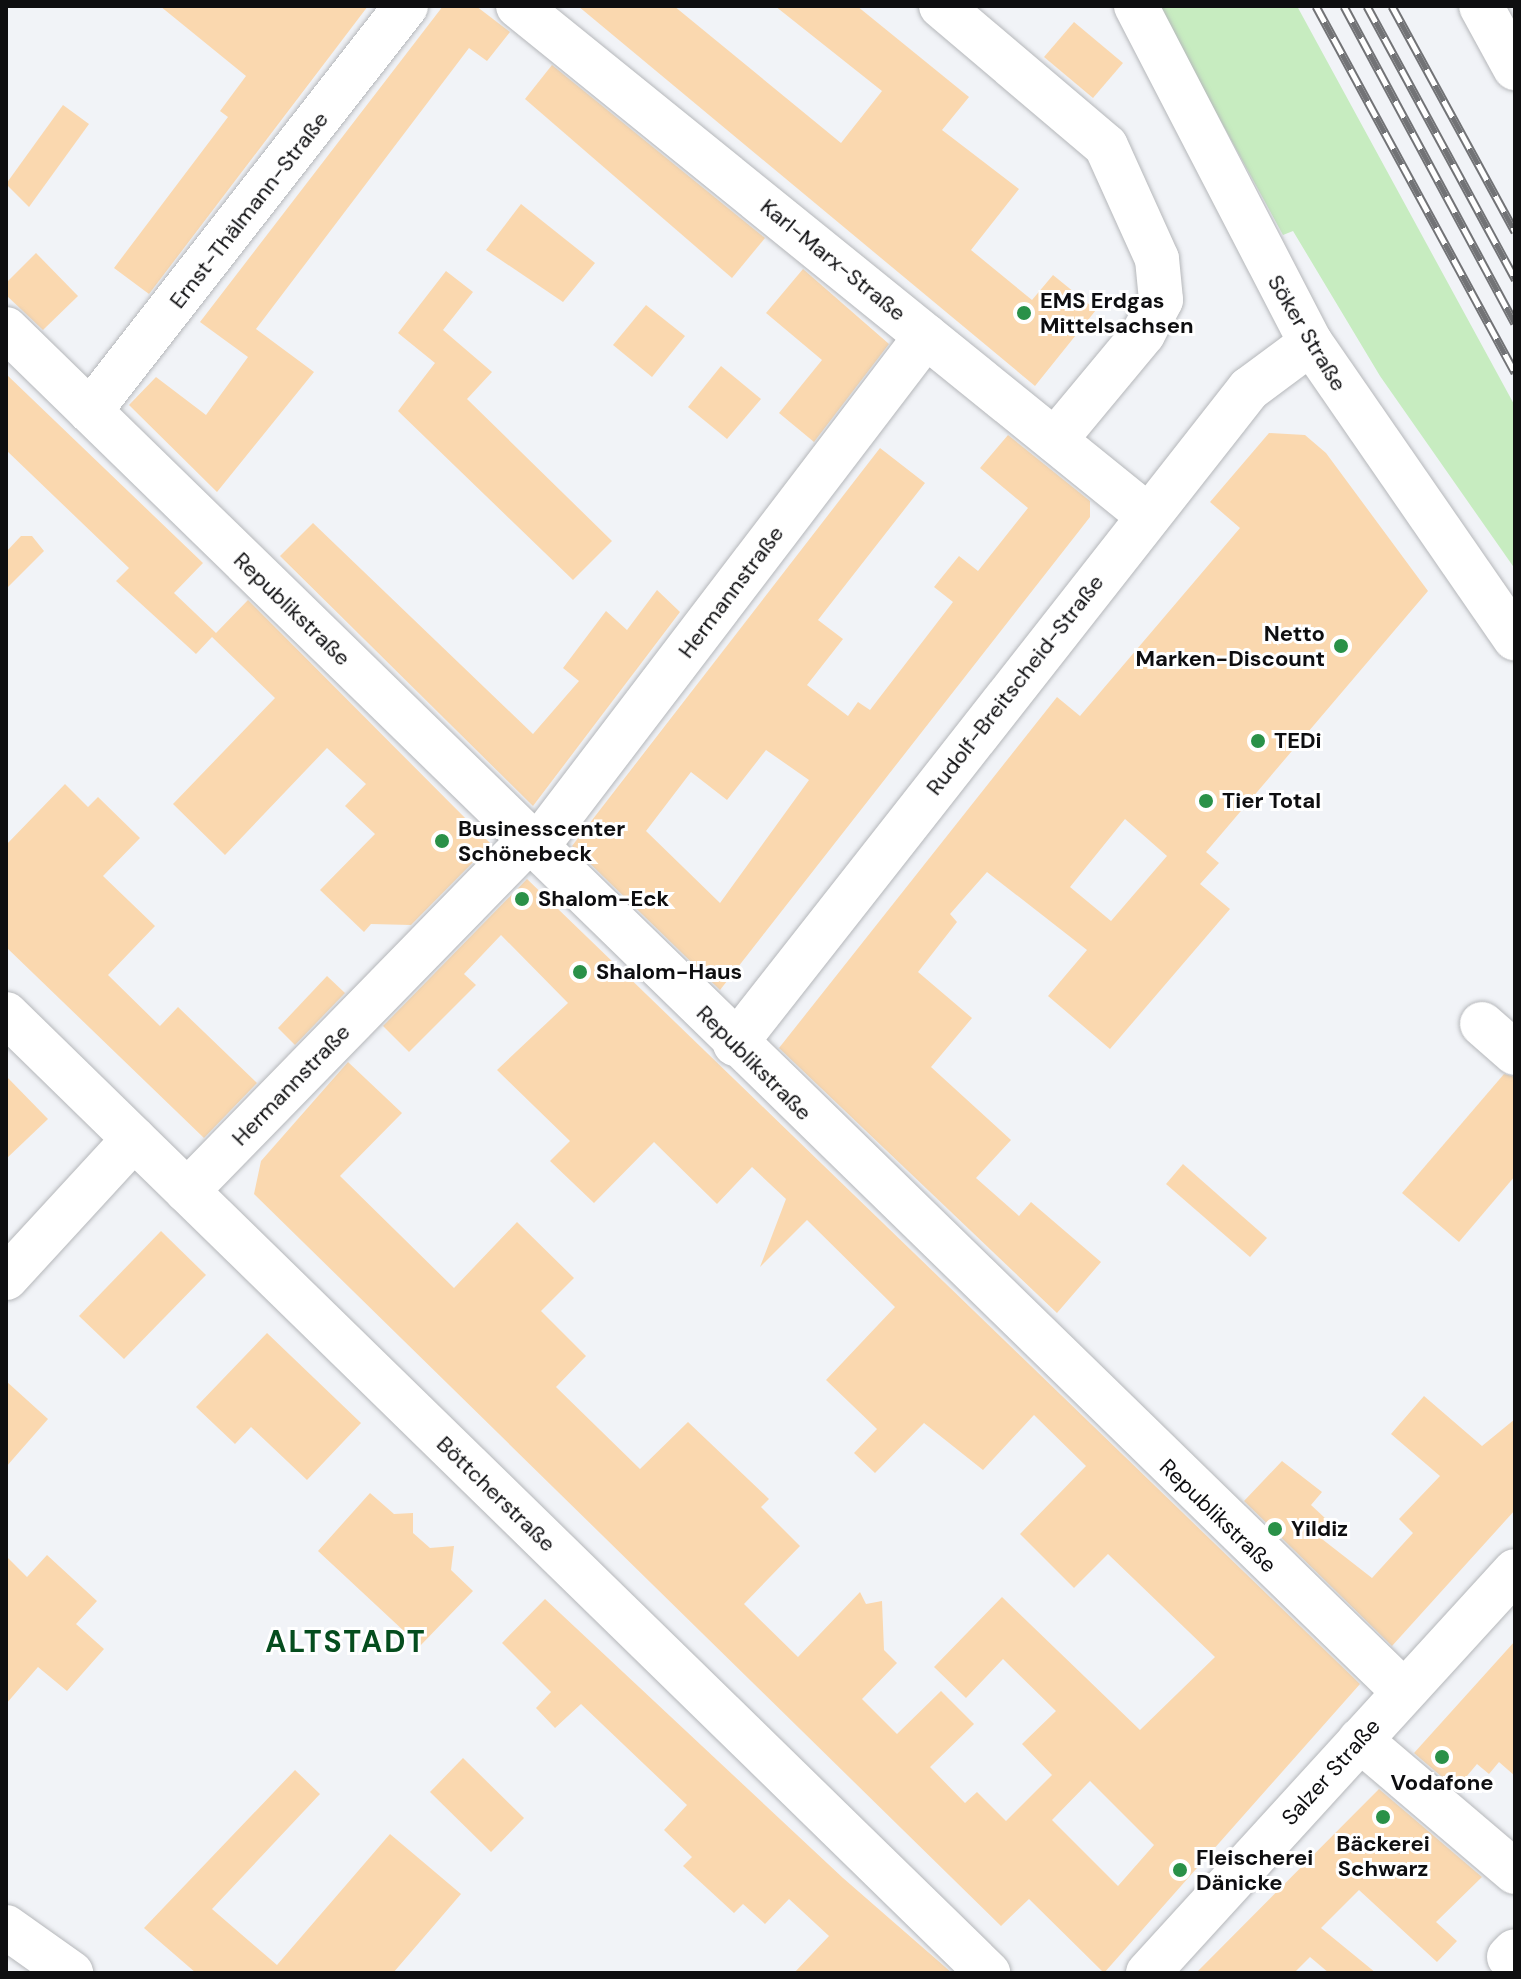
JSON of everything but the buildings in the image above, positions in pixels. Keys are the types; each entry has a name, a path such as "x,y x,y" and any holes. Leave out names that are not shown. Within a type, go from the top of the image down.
{"street":[{"name":"Ernst-Thälmann-Straße","path":"90,411 406,6"},
{"name":"Karl-Marx-Straße","path":"518,6 1147,515"},
{"path":"941,6 1106,146 1157,259 1161,300 1143,334 1055,440"},
{"name":"Söker Straße","path":"1136,6 1311,343 1515,639"},
{"path":"1481,6 1515,68"},
{"name":"Republikstraße","path":"6,329 735,1044 1404,1692"},
{"name":"Hermannstraße","path":"187,1191 532,845 926,336"},
{"name":"Rudolf-Breitscheid-Straße","path":"735,1044 1147,515 1249,389 1311,343"},
{"name":"Böttcherstraße","path":"6,1014 988,1973"},
{"path":"1482,1024 1515,1053"},
{"path":"6,1278 134,1139"},
{"name":"Salzer Straße","path":"1148,1973 1515,1571"},
{"path":"1360,1740 1515,1872"},
{"path":"6,1927 71,1973"}],"green space":[{"path":"1158,6 1297,6 1515,406 1515,569 1380,376 1293,231 1283,235"}],"railway":[{"path":"1316,6 1515,372"},
{"path":"1344,6 1515,323"},
{"path":"1367,6 1515,279"},
{"path":"1392,6 1515,232"}],"place":[{"name":"EMS Erdgas Mittelsachsen","path":"1024,313"},
{"name":"Netto Marken-Discount","path":"1341,646"},
{"name":"TEDi","path":"1258,741"},
{"name":"Tier Total","path":"1206,801"},
{"name":"Businesscenter Schönebeck","path":"442,841"},
{"name":"Shalom-Eck","path":"522,899"},
{"name":"Shalom-Haus","path":"580,972"},
{"name":"Yildiz","path":"1275,1529"},
{"name":"Vodafone","path":"1442,1757"},
{"name":"Bäckerei Schwarz","path":"1383,1817"},
{"name":"Fleischerei Dänicke","path":"1180,1870"}],"district":[{"name":"ALTSTADT","path":"346,1642"}]}
